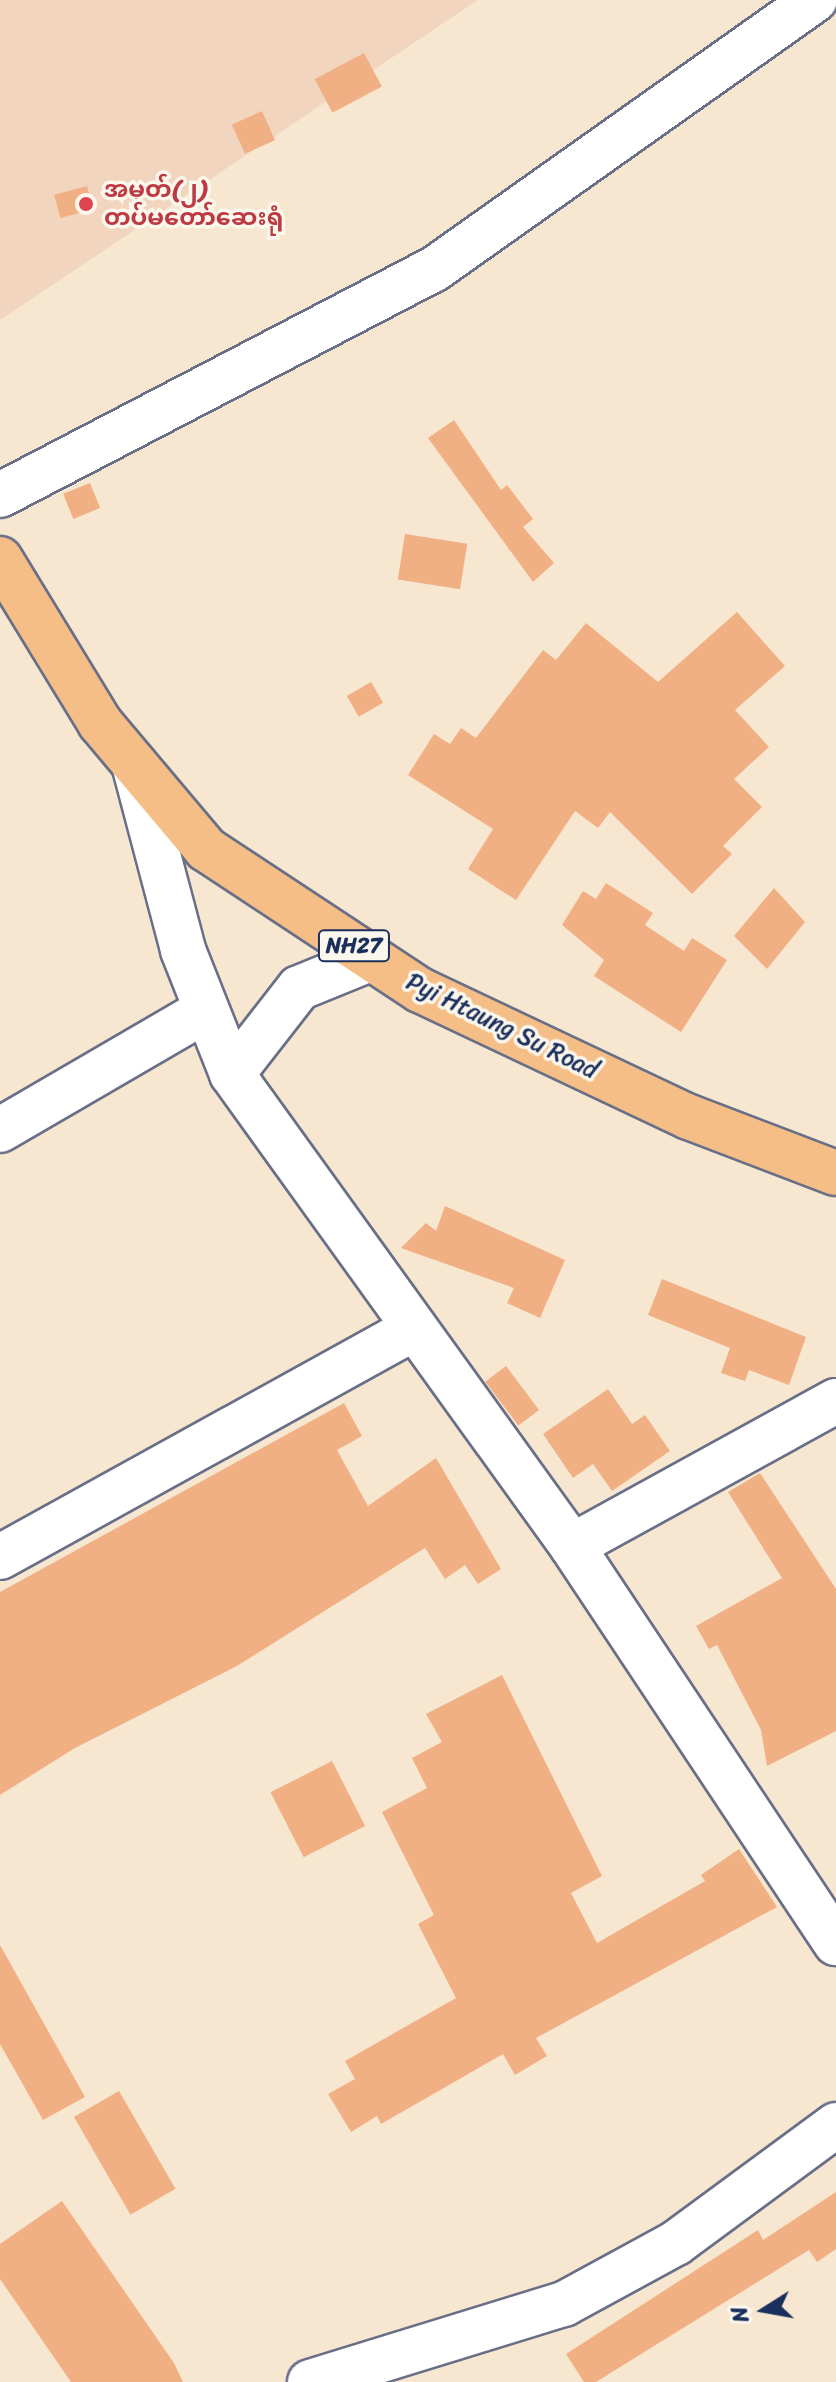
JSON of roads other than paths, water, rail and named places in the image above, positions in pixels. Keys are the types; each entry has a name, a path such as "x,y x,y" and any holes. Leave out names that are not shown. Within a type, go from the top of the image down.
{"highway":[{"name":"Pyi Htaung Su Road","path":"0,559 100,723 206,849 420,990 689,1117 836,1173"}],"street":[{"path":"0,495 433,270 815,0"},
{"path":"134,764 206,1010 232,1074 412,1330 572,1546 836,1943"},
{"path":"232,1074 299,988 372,958"},
{"path":"0,1130 206,1010"},
{"path":"0,1557 412,1330"},
{"path":"572,1546 836,1401"},
{"path":"310,2382 564,2304 676,2243 836,2125"}],"place":[{"name":"အမှတ်(၂) တပ်မတော်ဆေးရုံ","path":"86,204"}]}
